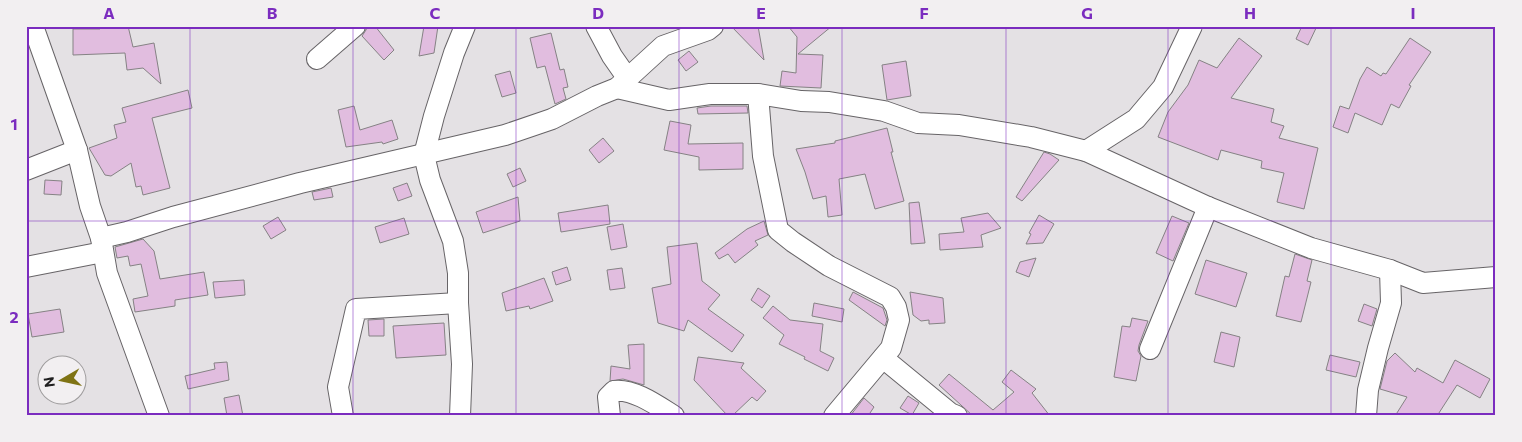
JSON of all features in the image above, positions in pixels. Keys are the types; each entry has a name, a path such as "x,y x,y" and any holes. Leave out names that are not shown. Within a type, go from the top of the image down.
{"street":[{"path":"33,26 77,150 90,206 102,245 109,281 159,416"},
{"path":"317,58 355,26"},
{"path":"460,416 462,364 458,273 453,241 430,180 424,155 454,53 465,26"},
{"path":"596,26 612,56 622,83 669,100 710,94 758,94 801,101 829,102 884,111 918,123 959,125 1031,137 1086,151 1208,207 1311,248 1390,270 1423,283 1468,280 1495,275"},
{"path":"26,267 102,245 127,232 173,217 274,189 424,155 533,127 622,83 664,46 708,30 713,26"},
{"path":"1086,151 1136,119 1162,87 1192,26"},
{"path":"758,94 763,156 778,230 792,242 829,266 890,297 896,307 899,320 892,348 834,416"},
{"path":"26,170 77,150"},
{"path":"1150,349 1208,207"},
{"path":"1366,416 1368,390 1391,303 1390,270"},
{"path":"343,416 338,387 356,308 458,303"},
{"path":"883,358 950,413 957,416"},
{"path":"610,416 608,397 614,391 620,390 649,400 674,416"}],"building":[{"path":"100,26 128,26 133,47 154,43 161,84 143,68 127,70 125,53 73,55 73,29 100,29"},
{"path":"367,26 375,26 394,50 384,60 362,36"},
{"path":"424,26 438,26 434,53 419,56"},
{"path":"731,26 758,26 764,60"},
{"path":"788,26 832,26 798,54 823,55 821,88 780,86 782,71 796,73 797,37"},
{"path":"1302,26 1317,26 1308,45 1296,39"},
{"path":"551,33 560,70 564,69 568,87 563,88 566,99 555,104 545,66 537,68 530,38"},
{"path":"1239,38 1262,56 1231,98 1274,109 1271,122 1284,126 1279,138 1318,148 1304,209 1277,202 1284,173 1261,168 1262,161 1221,150 1218,160 1158,137 1168,112 1188,85 1199,60 1217,68"},
{"path":"1410,38 1431,52 1409,85 1411,86 1399,108 1391,104 1382,125 1355,113 1348,133 1333,127 1340,106 1349,109 1360,79 1367,67 1381,76 1383,73 1386,74"},
{"path":"689,51 698,62 686,71 678,60"},
{"path":"906,61 911,96 887,100 882,65"},
{"path":"510,71 516,93 502,97 495,75"},
{"path":"188,90 192,108 152,118 170,188 143,195 141,186 136,187 131,163 111,176 105,175 89,148 117,138 114,125 126,122 122,108"},
{"path":"354,106 360,130 392,120 398,139 383,144 382,142 346,147 338,110"},
{"path":"747,106 748,113 698,114 697,108"},
{"path":"670,121 691,125 688,144 743,143 743,169 699,170 699,157 664,150"},
{"path":"887,128 893,152 891,152 904,201 875,209 865,174 839,179 842,215 828,217 826,196 813,199 796,149 835,143 835,141"},
{"path":"603,138 614,151 599,163 589,150"},
{"path":"1044,152 1059,160 1022,201 1016,197"},
{"path":"520,168 526,181 513,187 507,174"},
{"path":"45,180 62,181 61,195 44,194"},
{"path":"407,183 412,196 398,201 393,188"},
{"path":"331,188 333,197 314,200 312,192"},
{"path":"518,197 520,221 483,233 476,212"},
{"path":"919,202 925,243 911,244 909,203"},
{"path":"608,205 610,224 561,232 558,213"},
{"path":"988,213 1001,228 981,235 983,247 940,250 939,234 964,232 961,218"},
{"path":"1039,215 1054,224 1043,243 1026,244 1031,234 1029,233"},
{"path":"1172,216 1189,223 1173,261 1156,253"},
{"path":"278,217 286,230 271,239 263,226"},
{"path":"404,218 409,234 380,243 375,227"},
{"path":"764,221 768,235 755,241 758,245 735,263 728,254 719,259 715,253 747,229"},
{"path":"623,224 627,247 611,250 607,227"},
{"path":"143,239 154,251 160,279 204,272 208,295 175,300 175,306 135,312 133,299 148,296 141,264 130,266 128,256 117,258 115,247"},
{"path":"697,243 702,281 720,295 708,309 744,335 732,352 688,320 684,331 658,323 652,288 671,284 667,247"},
{"path":"1295,254 1312,260 1307,281 1311,282 1301,322 1276,316 1285,276 1289,277"},
{"path":"1036,258 1029,277 1016,272 1020,262"},
{"path":"1206,260 1247,273 1236,307 1195,294"},
{"path":"567,267 571,280 556,285 552,272"},
{"path":"622,268 625,288 610,290 607,270"},
{"path":"544,278 553,301 530,309 529,306 506,311 502,293"},
{"path":"244,280 245,295 215,298 213,282"},
{"path":"758,288 770,296 762,308 751,300"},
{"path":"853,292 883,308 887,320 885,326 849,300"},
{"path":"910,292 943,298 945,323 929,324 929,320 921,321 913,315"},
{"path":"814,303 844,309 842,322 812,316"},
{"path":"1364,304 1377,309 1372,326 1358,321"},
{"path":"773,306 790,320 823,324 820,351 834,358 828,371 779,344 784,335 763,318"},
{"path":"60,309 64,332 32,337 28,314"},
{"path":"1132,318 1148,321 1139,345 1138,351 1141,356 1136,381 1114,377 1122,326 1130,327"},
{"path":"384,319 384,336 369,336 368,320"},
{"path":"444,323 446,355 396,358 393,326"},
{"path":"1221,332 1240,337 1234,367 1214,362"},
{"path":"644,344 644,385 623,379 610,381 611,366 630,369 628,345"},
{"path":"1395,353 1415,372 1417,368 1443,383 1455,360 1490,379 1480,398 1457,385 1437,416 1395,416 1407,397 1380,389 1387,361"},
{"path":"1330,355 1360,362 1356,377 1326,370"},
{"path":"698,357 744,363 741,368 766,391 757,401 752,397 732,416 728,416 694,380"},
{"path":"227,362 229,380 188,389 185,376 215,369 214,363"},
{"path":"1011,370 1036,389 1032,393 1050,416 973,416 939,385 949,374 993,410 1014,392 1002,382"},
{"path":"239,395 243,416 227,416 224,398"},
{"path":"908,396 919,403 912,415 900,408"},
{"path":"864,398 874,407 868,416 850,416"}]}
